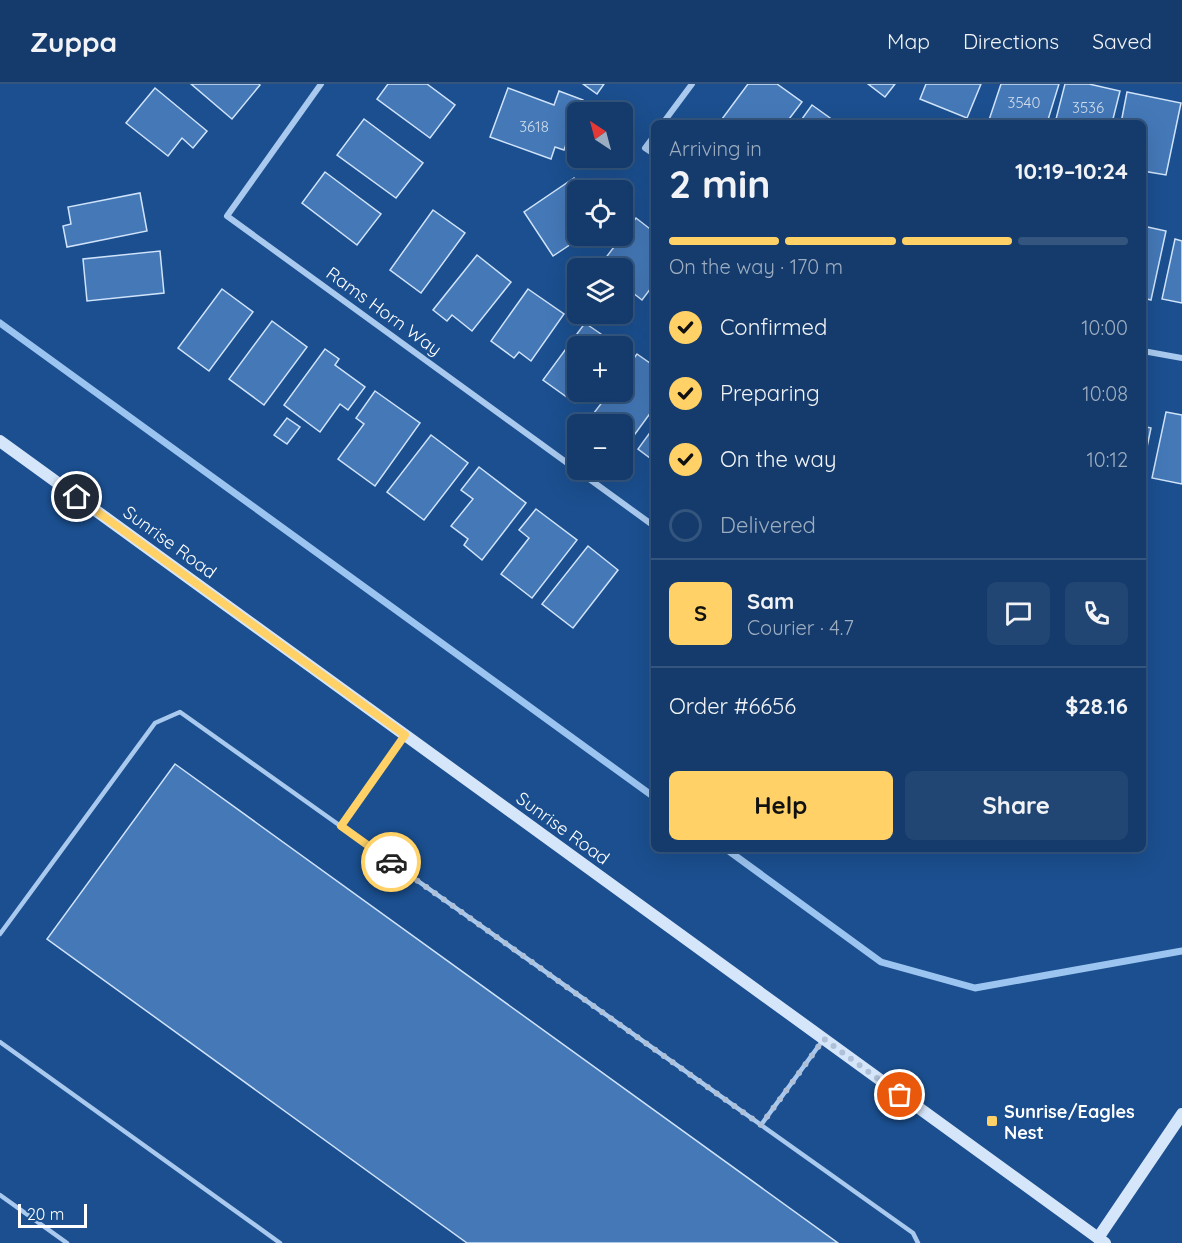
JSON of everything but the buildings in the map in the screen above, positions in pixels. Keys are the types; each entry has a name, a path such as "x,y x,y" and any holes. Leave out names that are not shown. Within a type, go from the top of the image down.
{"main road":[{"name":"Sunrise Road","path":"0,441 824,1039 1098,1242"},
{"path":"1098,1242 1182,1114"}],"street":[{"name":"Rams Horn Way","path":"321,84 227,216 651,524"},
{"path":"665,120 692,84"},
{"path":"651,140 645,148 651,151"},
{"path":"1146,352 1182,358"}],"lane":[{"path":"0,934 155,723 180,712 913,1233 918,1243"},
{"path":"341,826 405,735"},
{"path":"761,1125 824,1039"},
{"path":"0,1042 280,1243"},
{"path":"0,1195 67,1243"}],"waterway":[{"path":"0,323 651,795"},
{"path":"730,852 881,962 975,988 1182,951"}],"way so far":[{"path":"391,862 761,1125 824,1039 900,1095"}],"place":[{"name":"Sunrise/Eagles Nest","path":"992,1121"}],"route":[{"path":"77,497 405,735 341,826 391,862"}]}
